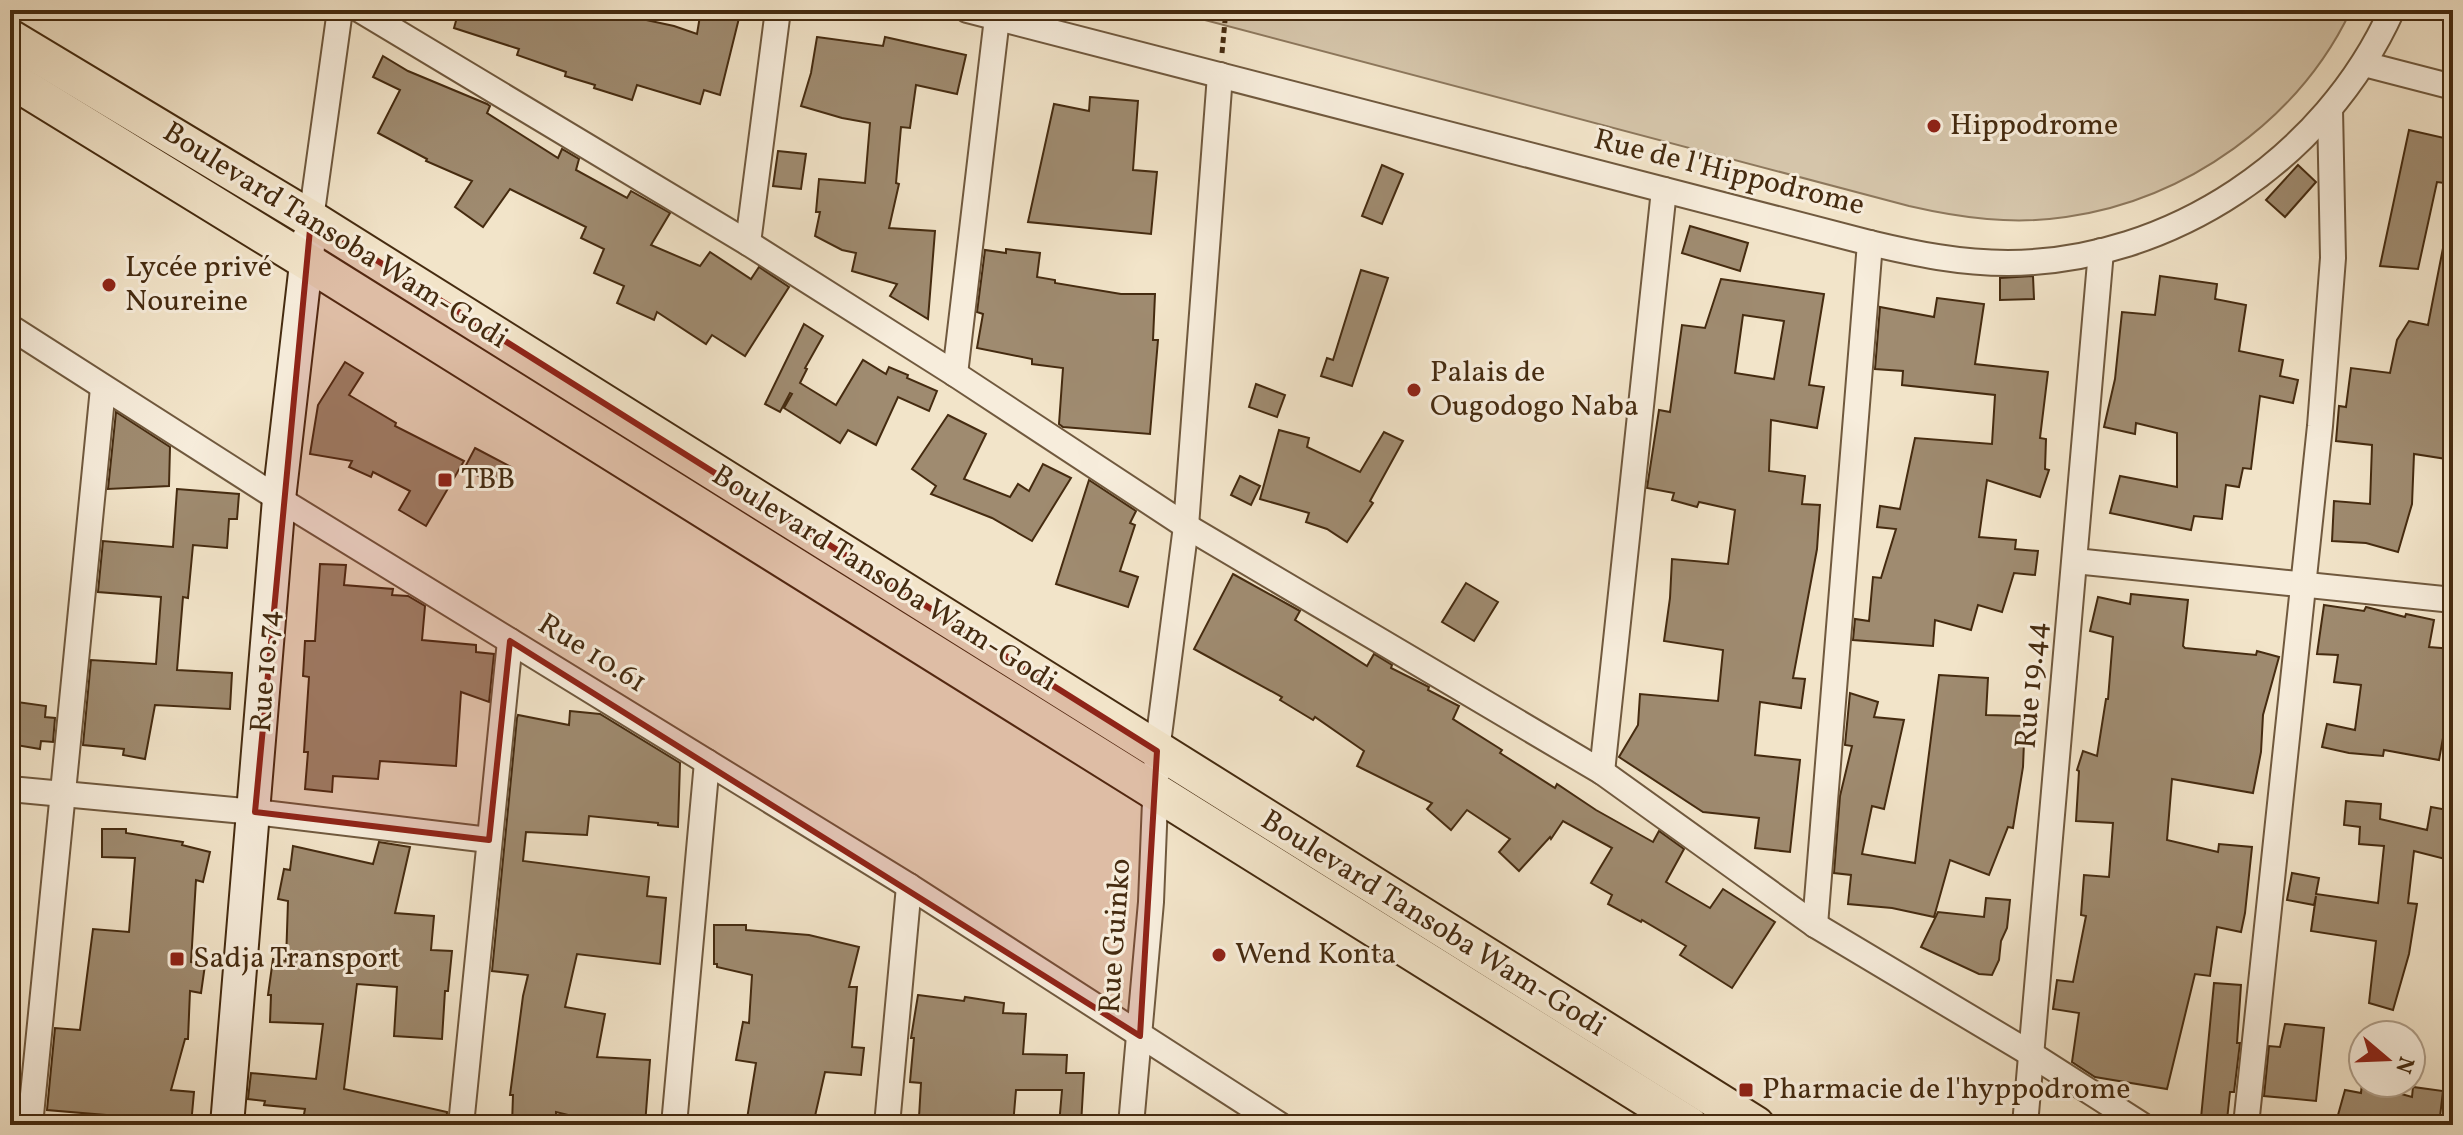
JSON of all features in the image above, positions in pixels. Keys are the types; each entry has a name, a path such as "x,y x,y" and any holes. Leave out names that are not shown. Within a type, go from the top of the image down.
{"main road":[{"name":"Boulevard Tansoba Wam-Godi","path":"10,38 311,219 1756,1125"},
{"name":"Boulevard Tansoba Wam-Godi","path":"10,79 1689,1125"},
{"name":"Rue 10.74","path":"227,1125 279,499 311,219"}],"street":[{"path":"311,219 340,10"},
{"path":"360,10 748,243 1186,526 1602,772 1815,925 2031,1054 2142,1125"},
{"path":"748,243 778,10"},
{"name":"Rue de l'Hippodrome","path":"967,10 1870,243 1969,262 2011,263 2053,260 2101,251 2174,226 2212,208 2248,185 2281,159 2330,109 2364,64 2392,10"},
{"path":"955,374 997,18"},
{"path":"2364,64 2453,87"},
{"name":"Rue Guinko","path":"1131,1125 1151,902 1157,751 1186,526 1220,75"},
{"path":"2246,1125 2320,426 2333,258 2330,109"},
{"path":"1602,772 1664,190"},
{"path":"1815,925 1870,243"},
{"name":"Rue 19.44","path":"2025,1125 2101,251"},
{"name":"Rue 10.61","path":"10,327 279,499 909,886 1280,1125"},
{"path":"30,1125 103,388"},
{"path":"2075,561 2453,600"},
{"path":"461,1125 510,641"},
{"path":"674,1125 707,762"},
{"path":"10,789 255,812 489,840"},
{"path":"887,1125 909,886"}],"path":[{"path":"1220,75 1226,10"}],"highlighted area":[{"path":"311,219 1157,751 1140,1036 510,641 489,840 255,812"}],"shaded area":[{"name":"Hippodrome","path":"1167,10 2351,10 2329,50 2270,119 2234,148 2195,173 2154,193 2111,208 2066,217 2007,220 1968,217 1909,206"}],"building":[{"path":"459,10 624,10 623,15 697,34 701,10 741,10 720,95 704,90 700,104 637,85 632,100 594,88 595,85 565,76 566,72 517,55 519,49 454,28"},
{"path":"817,37 883,46 885,37 966,55 957,94 916,85 910,128 901,127 896,183 899,184 889,228 935,231 928,319 890,296 897,284 852,271 856,253 842,250 815,236 820,212 816,212 819,179 865,183 870,123 801,106"},
{"path":"383,56 408,71 487,104 490,106 487,113 558,158 562,149 579,159 576,170 627,198 631,191 670,213 651,245 700,266 710,252 751,279 759,267 789,287 745,356 712,335 706,344 657,312 654,320 617,303 624,286 594,273 604,249 581,238 586,227 510,189 483,227 455,207 472,181 426,161 378,133 400,90 373,77"},
{"path":"1090,97 1138,101 1133,170 1157,172 1151,234 1028,222 1054,104 1089,111"},
{"path":"2409,130 2453,140 2453,184 2437,182 2418,269 2380,266"},
{"path":"778,151 806,154 801,189 773,186"},
{"path":"1382,165 1403,174 1382,224 1362,216"},
{"path":"2298,165 2316,182 2285,217 2266,200"},
{"path":"1690,226 1748,243 1740,271 1682,253"},
{"path":"2443,248 2453,249 2453,460 2414,454 2412,504 2398,552 2366,543 2332,541 2334,501 2370,504 2372,445 2336,441 2339,406 2346,407 2351,368 2390,373 2397,340 2409,321 2428,325"},
{"path":"1006,249 1040,253 1037,277 1055,280 1055,283 1121,294 1155,294 1153,340 1158,340 1150,434 1063,427 1059,424 1063,368 1032,364 1032,359 977,348 983,314 977,312 985,250 1006,253"},
{"path":"1361,270 1388,278 1352,386 1321,376 1327,358 1333,360"},
{"path":"2033,276 2034,299 2000,300 2000,278"},
{"path":"2160,276 2217,284 2215,299 2246,305 2239,351 2283,360 2280,376 2298,380 2293,403 2260,396 2251,469 2243,468 2239,487 2226,485 2222,519 2194,516 2191,530 2110,513 2120,476 2177,487 2177,433 2136,423 2135,434 2104,427 2115,379 2122,312 2155,315"},
{"path":"1721,279 1824,294 1809,385 1824,387 1817,428 1771,420 1769,471 1805,476 1802,504 1820,505 1817,549 1793,678 1805,679 1801,708 1760,702 1755,755 1800,760 1790,852 1755,848 1759,818 1703,812 1619,757 1638,725 1640,694 1718,701 1723,650 1664,641 1672,559 1728,564 1735,510 1699,502 1697,507 1672,500 1674,493 1647,488 1659,410 1670,412 1682,325 1705,328","holes":["1743,315 1784,321 1774,379 1735,373"]},
{"path":"1937,298 1984,304 1975,364 2048,372 2040,438 2046,439 2045,469 2049,470 2040,497 1987,480 1979,537 2016,540 2015,549 2038,551 2035,575 2014,573 2002,612 1978,605 1971,630 1935,620 1933,646 1853,640 1855,619 1869,621 1873,577 1881,578 1896,529 1877,527 1880,506 1900,509 1915,438 1992,444 1995,395 1902,385 1903,371 1875,369 1880,307 1934,317"},
{"path":"804,324 823,336 800,383 836,405 863,360 886,374 889,367 937,391 929,411 898,397 876,445 848,430 840,443 784,408 790,393 780,412 765,404"},
{"path":"345,362 363,373 349,395 396,423 395,426 464,461 426,526 399,510 410,491 373,472 371,477 349,467 352,461 310,454 318,405"},
{"path":"1256,384 1285,395 1277,417 1249,407"},
{"path":"116,412 170,447 169,486 108,489"},
{"path":"948,415 986,434 964,479 1010,497 1018,484 1029,491 1043,464 1071,478 1032,541 992,518 931,494 936,486 912,469"},
{"path":"1279,430 1309,438 1307,447 1360,472 1384,432 1403,441 1370,501 1373,503 1347,542 1327,529 1306,522 1309,513 1260,499"},
{"path":"475,448 511,467 501,487 464,469"},
{"path":"1240,476 1260,486 1251,505 1231,495"},
{"path":"1089,480 1136,511 1130,523 1135,525 1120,571 1138,577 1128,607 1056,584"},
{"path":"177,489 239,494 237,519 229,519 227,548 193,545 188,598 183,597 177,670 232,673 230,709 155,705 145,759 123,755 124,749 83,745 91,660 156,664 161,597 98,592 103,541 173,547"},
{"path":"320,564 346,565 344,585 393,589 392,595 408,596 425,606 422,640 476,645 476,652 494,654 489,702 461,692 456,766 380,761 378,779 333,776 332,792 305,789 309,677 303,676 305,641 315,641"},
{"path":"1233,574 1300,611 1295,620 1367,666 1374,654 1392,665 1391,668 1459,706 1453,719 1555,788 1557,784 1653,842 1659,831 1684,849 1666,882 1710,908 1723,889 1775,922 1732,988 1680,955 1686,946 1608,904 1612,895 1591,883 1612,848 1563,821 1551,839 1519,871 1499,852 1510,839 1467,810 1451,830 1427,809 1432,803 1357,766 1364,751 1315,717 1313,720 1280,700 1282,697 1194,649"},
{"path":"1466,583 1498,602 1474,641 1442,622"},
{"path":"2131,594 2188,600 2185,648 2256,655 2257,651 2279,657 2263,715 2261,752 2253,793 2172,779 2167,840 2218,852 2219,844 2252,847 2241,932 2217,927 2210,976 2195,974 2167,1089 2095,1077 2072,1062 2079,1013 2053,1009 2057,980 2073,982 2086,916 2081,915 2084,875 2109,877 2113,823 2076,821 2077,770 2083,751 2097,756 2108,699 2113,637 2090,631 2098,597 2130,604"},
{"path":"2324,605 2364,611 2366,607 2405,617 2406,614 2434,620 2429,647 2453,649 2453,706 2449,705 2439,760 2384,750 2383,756 2322,747 2327,724 2355,730 2361,685 2334,682 2338,655 2317,654"},
{"path":"1939,675 1988,678 1986,715 2025,716 2023,767 2013,828 2008,827 1989,875 1950,860 1934,917 1892,908 1848,904 1851,875 1834,873 1840,796 1852,746 1845,745 1850,693 1878,702 1874,717 1904,720 1884,809 1872,806 1862,854 1915,863"},
{"path":"10,701 46,706 45,717 55,718 53,742 41,741 40,749 10,744"},
{"path":"570,711 600,714 680,763 678,827 589,816 587,835 526,832 523,861 649,877 647,896 666,898 660,964 577,954 565,1007 605,1014 597,1057 650,1060 645,1125 609,1125 556,1112 556,1125 512,1125 513,1095 510,1095 528,975 492,971 517,718 518,715 569,725"},
{"path":"2346,801 2381,804 2380,819 2427,830 2431,807 2453,811 2453,861 2414,851 2408,903 2417,904 2409,954 2393,1010 2369,1003 2376,941 2311,931 2316,896 2314,905 2287,900 2292,873 2319,878 2316,894 2378,903 2384,846 2359,844 2360,827 2344,825"},
{"path":"102,829 126,829 126,833 183,842 182,845 210,852 203,882 196,880 191,962 205,965 201,993 190,991 188,1039 185,1039 171,1090 194,1092 191,1125 114,1125 117,1116 47,1110 55,1028 80,1030 93,929 129,932 135,858 102,857"},
{"path":"379,842 410,847 395,913 434,916 431,950 452,951 448,991 445,991 442,1039 394,1036 397,987 357,984 344,1089 447,1112 446,1125 376,1125 345,1118 343,1125 302,1125 305,1109 264,1105 265,1101 248,1099 251,1073 316,1079 323,1024 270,1022 271,995 268,995 273,959 286,961 288,901 278,899 284,869 290,870 293,846 373,864"},
{"path":"1986,898 2010,900 2007,928 1992,975 1979,974 1921,947 1938,912 1984,917"},
{"path":"714,925 746,925 746,930 809,935 859,947 849,987 857,987 852,1047 864,1048 861,1075 825,1072 813,1125 746,1125 756,1063 736,1060 743,1022 749,1023 752,975 714,964"},
{"path":"2214,983 2241,985 2237,1043 2240,1043 2227,1120 2201,1118"},
{"path":"918,995 1004,1003 1003,1013 1026,1014 1023,1054 1067,1055 1066,1073 1084,1073 1081,1125 1059,1125 1062,1090 1016,1090 1013,1125 969,1125 969,1121 919,1117 921,1083 910,1082 914,1038 911,1038"},
{"path":"2285,1024 2324,1028 2316,1101 2264,1096 2269,1046 2280,1047"},
{"path":"2427,1089 2443,1091 2439,1125 2373,1125 2338,1115 2345,1090 2347,1099 2427,1099"}],"place":[{"name":"Hippodrome","path":"1934,126"},
{"name":"Lycée privé Noureine","path":"109,285"},
{"name":"Palais de Ougodogo Naba","path":"1414,390"},
{"name":"TBB","path":"445,480"},
{"name":"Wend Konta","path":"1219,955"},
{"name":"Sadja Transport","path":"177,959"},
{"name":"Pharmacie de l'hyppodrome","path":"1746,1090"}]}
